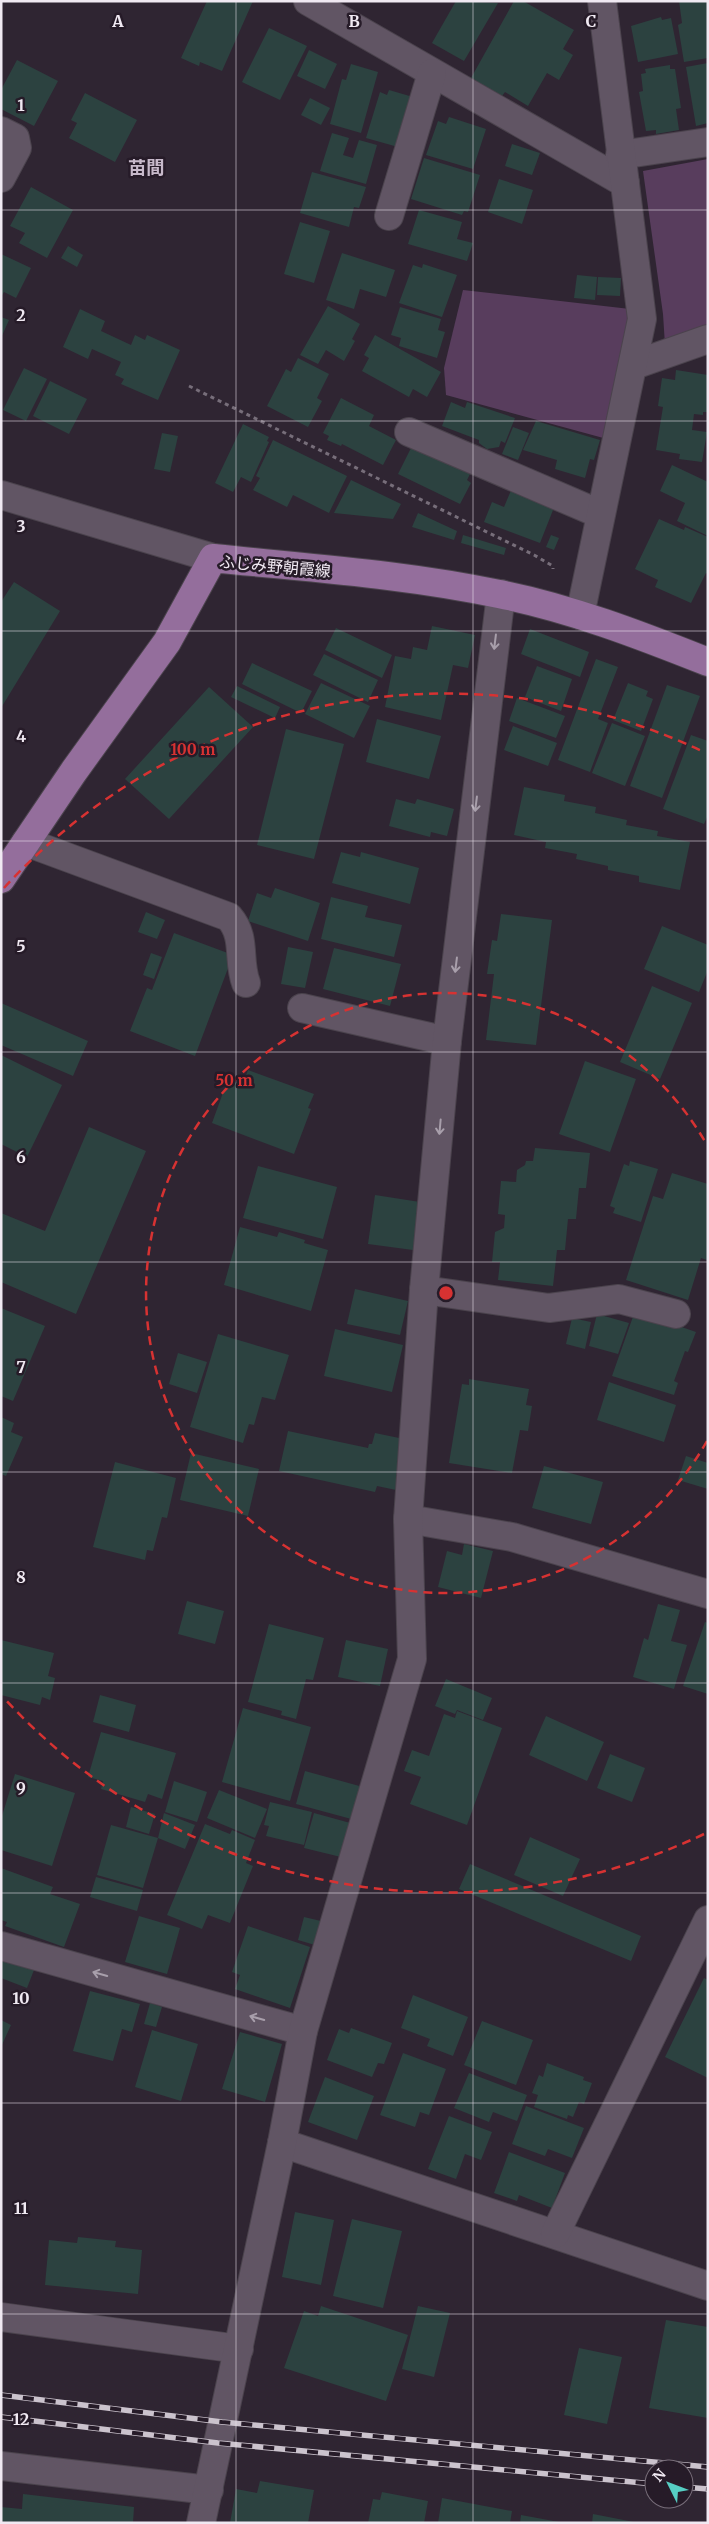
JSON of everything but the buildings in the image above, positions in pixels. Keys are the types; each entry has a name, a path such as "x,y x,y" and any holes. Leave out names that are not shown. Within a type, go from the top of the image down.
{"main road":[{"name":"ふじみ野朝霞線","path":"1,879 167,642 213,558 448,584 501,594 580,615 708,662"}],"street":[{"path":"308,1 625,182"},
{"path":"580,615 600,514 634,365 642,319 602,1"},
{"path":"389,216 432,73"},
{"path":"1,131 15,138 17,148 1,178"},
{"path":"620,155 708,142"},
{"path":"634,365 708,339"},
{"path":"409,432 600,514"},
{"path":"1,495 213,558"},
{"path":"201,2523 282,2144 303,2032 412,1659 408,1519 424,1290 447,1041 501,594"},
{"path":"26,842 229,917 237,927 240,938 241,970 246,983"},
{"path":"302,1008 447,1041"},
{"path":"424,1290 549,1308 619,1299 676,1314"},
{"path":"408,1519 512,1537 708,1594"},
{"path":"555,2234 708,1920"},
{"path":"1,1946 303,2032"},
{"path":"282,2144 708,2286"},
{"path":"1,2317 239,2349"},
{"path":"1,2466 209,2490"}],"path":[{"path":"189,386 553,566"}],"shaded area":[{"path":"708,159 708,329 665,345 663,314 643,171"},
{"path":"463,290 630,309 607,439 446,395 444,368"}],"railway":[{"path":"1,2395 222,2422 708,2467"},
{"path":"1,2417 218,2443 644,2483"},
{"path":"694,2488 708,2489"}],"district":[{"name":"苗間","path":"146,168"}]}
